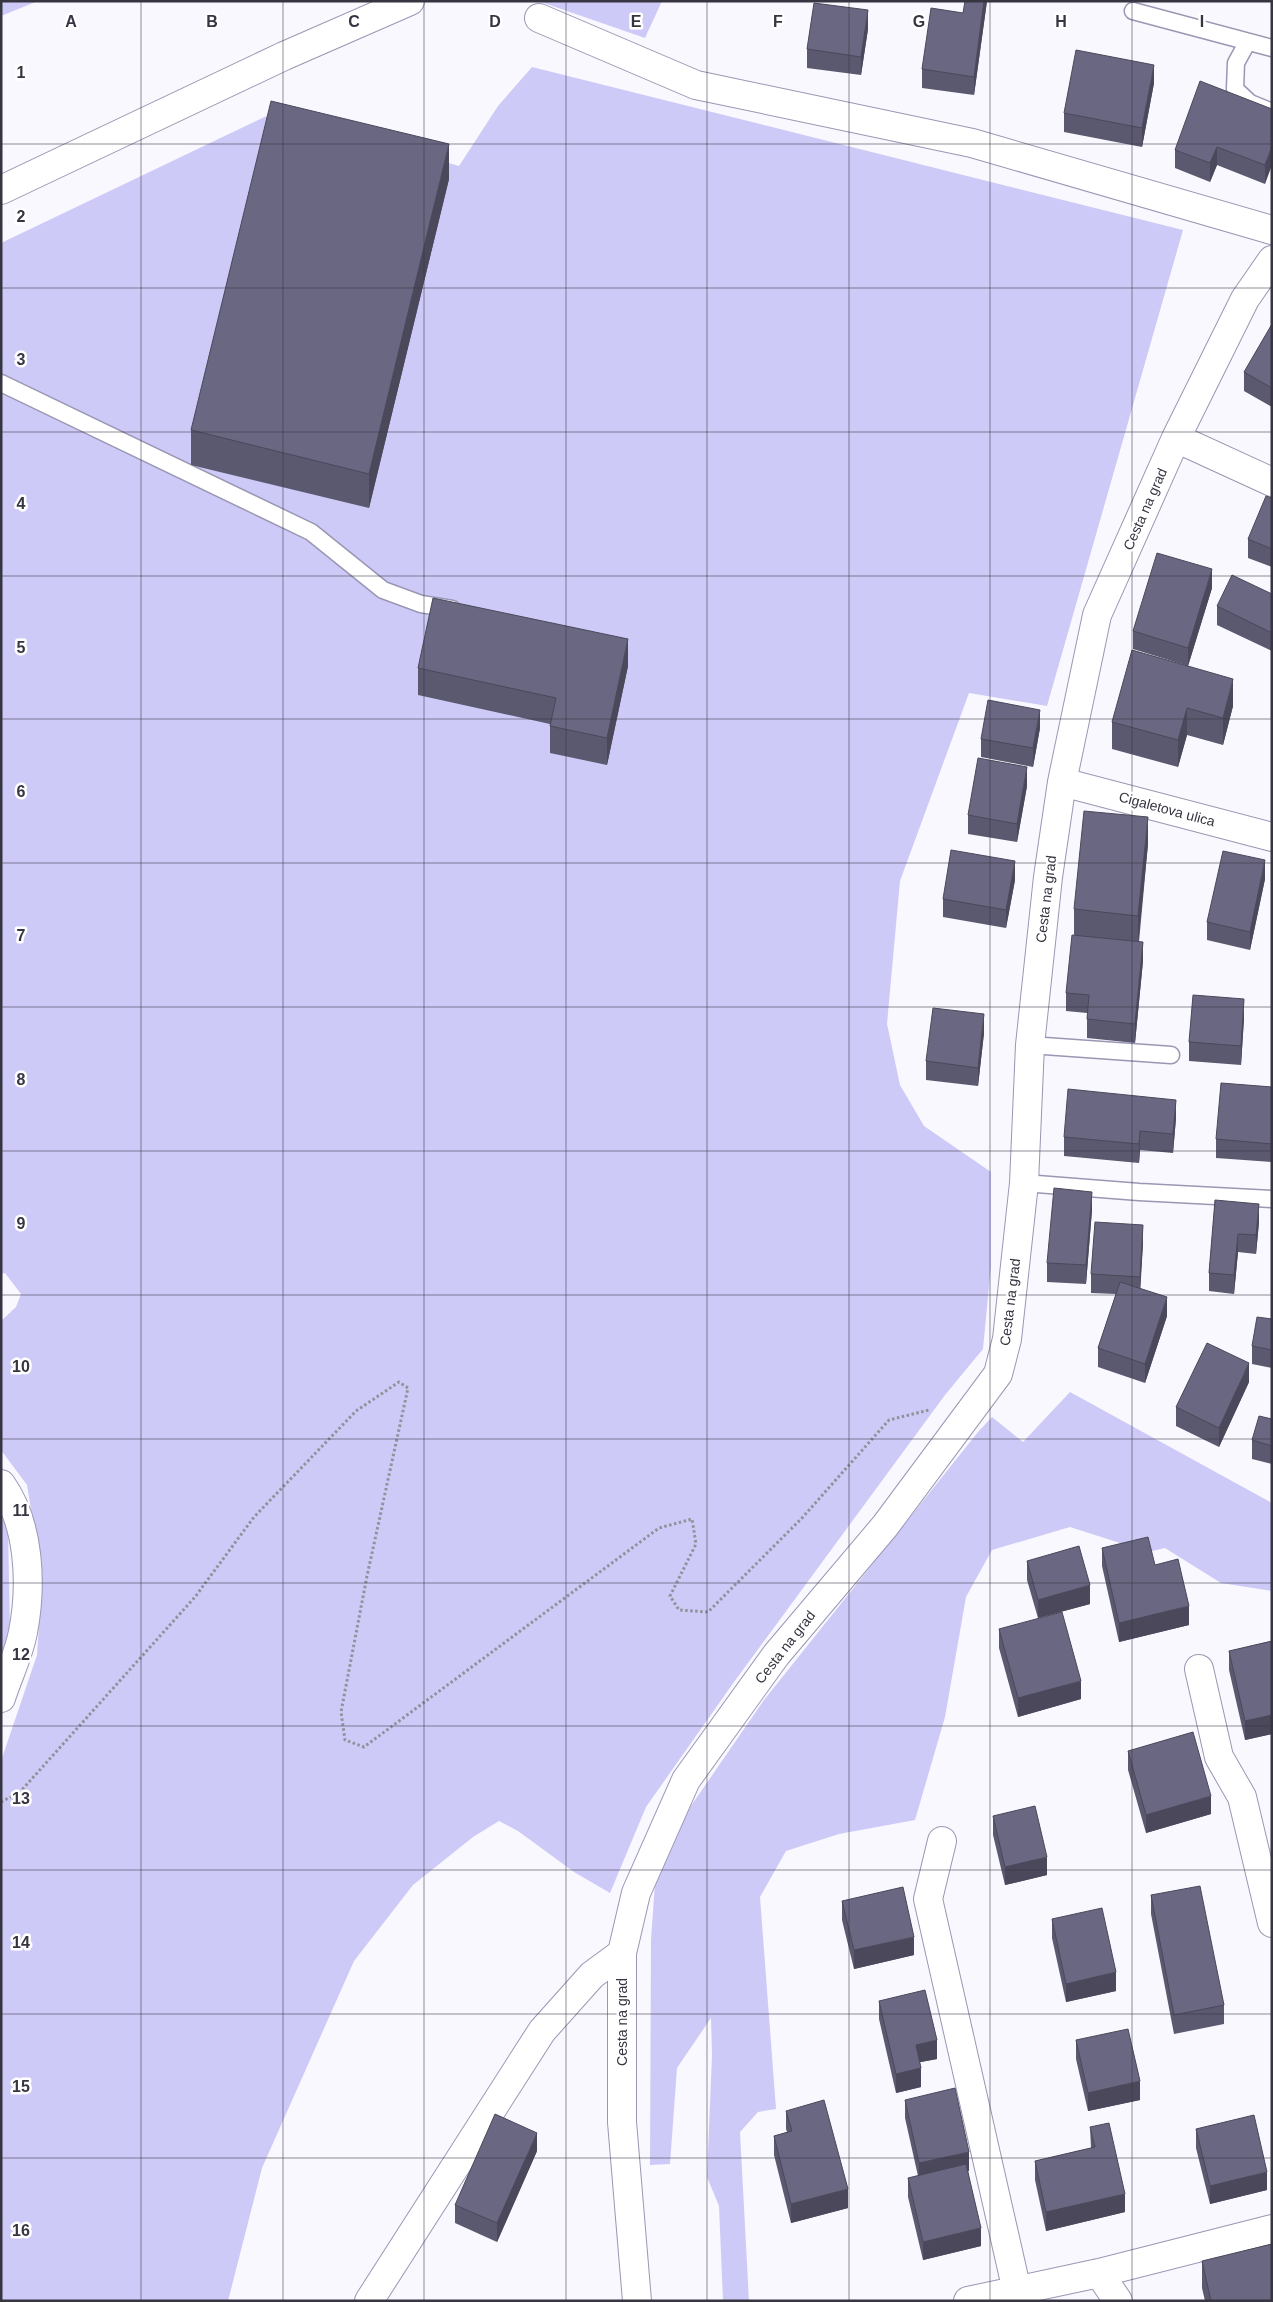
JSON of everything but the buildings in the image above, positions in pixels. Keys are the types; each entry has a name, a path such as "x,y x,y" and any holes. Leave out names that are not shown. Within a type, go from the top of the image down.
{"street":[{"path":"1,190 284,56 410,1"},
{"path":"539,18 696,85 972,143 1272,230"},
{"name":"Cesta na grad","path":"636,2301 622,2122 622,1953 636,1893 686,1780 776,1655 885,1526 998,1374 1007,1340 1024,1183 1030,1045 1048,877 1062,782 1097,615 1176,438 1245,299 1272,260"},
{"path":"1176,438 1272,482"},
{"name":"Cigaletova ulica","path":"1062,782 1272,837"},
{"path":"1,1484 11,1498 23,1534 28,1581 23,1633 1,1698"},
{"path":"1199,1669 1219,1758 1242,1797 1272,1922"},
{"path":"942,1840 928,1899 1017,2291"},
{"path":"369,2301 542,2031 592,1975 622,1953"},
{"path":"968,2301 1099,2273 1272,2229"},
{"path":"1099,2273 1118,2301"}],"lane":[{"path":"1133,11 1247,43 1272,48"},
{"path":"1247,43 1236,63 1234,88 1250,103 1272,112"},
{"path":"1,383 311,532 383,590 421,604 469,611"},
{"path":"1030,1045 1171,1055"},
{"path":"1024,1183 1139,1192 1272,1199"}],"path":[{"path":"1,1802 20,1792 125,1678 195,1597 261,1510 356,1411 399,1382 408,1388 367,1576 341,1712 345,1740 364,1747 659,1528 692,1519 696,1544 670,1596 678,1610 708,1612 802,1518 889,1420 982,1396"}],"shaded area":[{"path":"1,1 38,1 1,16"},
{"path":"538,1 662,1 645,38"},
{"path":"532,67 1183,230 1047,706 969,693 900,881 887,1024 900,1085 924,1126 991,1172 991,1266 983,1349 945,1395 734,1682 646,1807 610,1893 574,1872 518,1831 499,1821 473,1837 413,1885 354,1961 262,2168 228,2301 1,2301 1,1761 37,1655 42,1577 27,1485 1,1450 1,1321 16,1307 21,1294 5,1273 1,1274 1,243 275,112 459,166 498,106"},
{"path":"1070,1392 1272,1503 1272,1591 1221,1583 1165,1548 1148,1552 1070,1527 992,1550 966,1597 945,1717 915,1820 839,1834 786,1851 760,1897 776,2109 758,2112 740,2132 749,2301 723,2301 719,2206 707,2177 712,2055 711,2018 677,2068 670,2164 650,2165 651,1940 655,1883 684,1816 764,1700 978,1432 992,1417 1023,1442"},
{"path":"1,1517 8,1528 10,1631 1,1660"}]}
